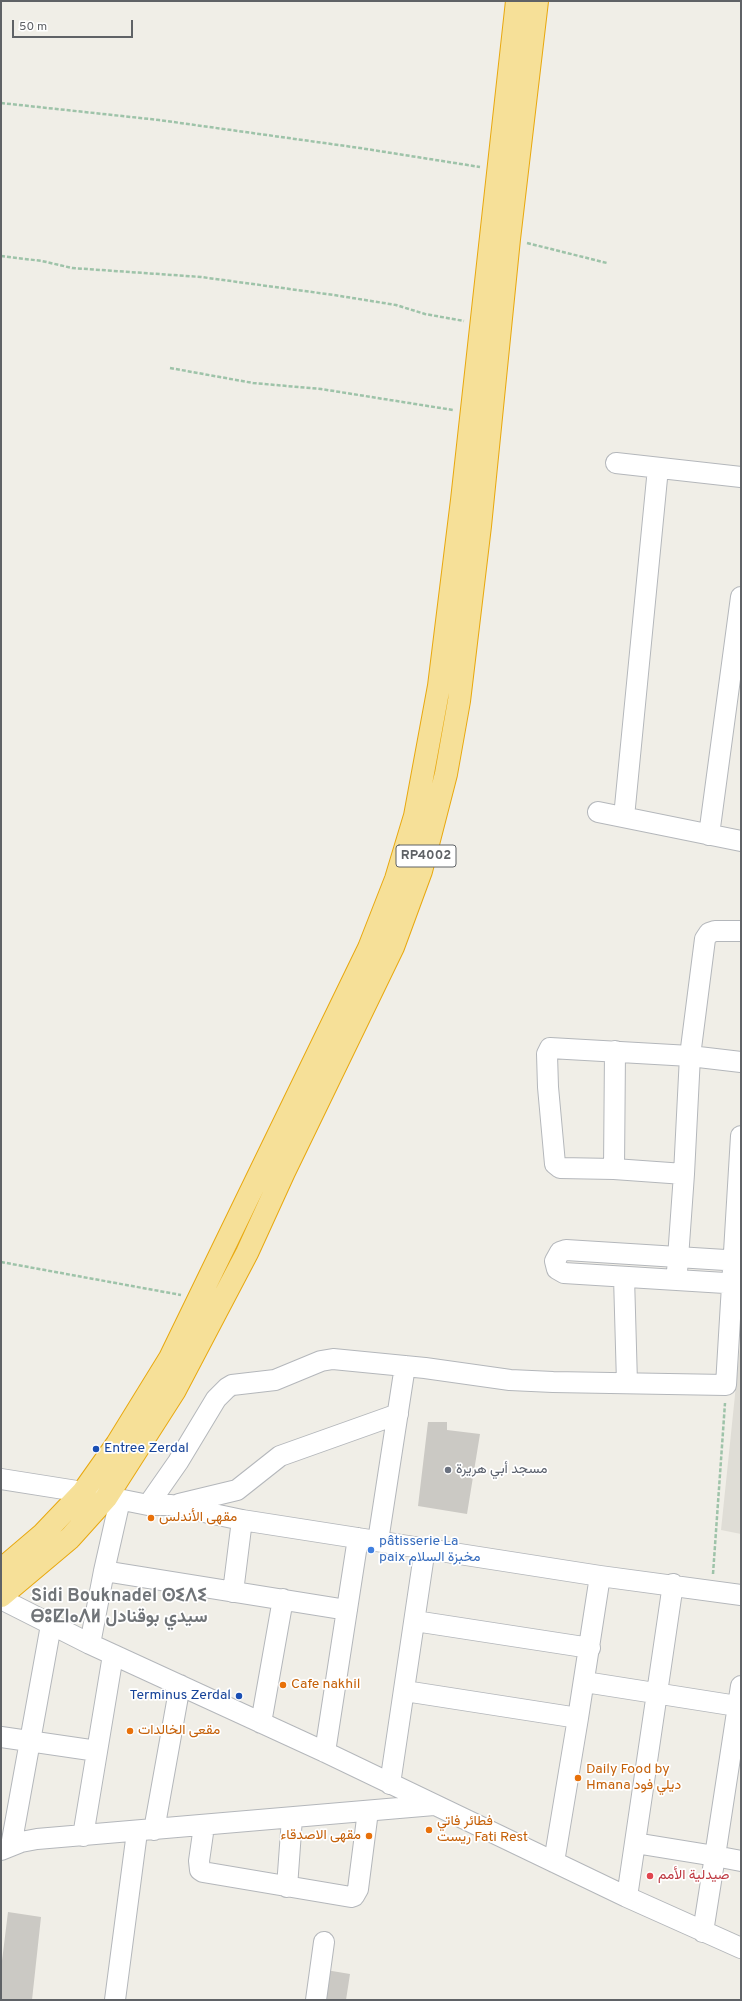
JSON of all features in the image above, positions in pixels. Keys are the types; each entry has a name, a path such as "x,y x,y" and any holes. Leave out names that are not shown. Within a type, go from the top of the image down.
{"highway":[{"name":"RP4002","path":"1,1570 43,1534 82,1492 117,1444 142,1406 170,1358 369,948 406,849 427,758 449,612 517,1"},
{"name":"RP4002","path":"1,1597 113,1499 150,1431 175,1390 247,1253 284,1172 393,948 421,871 446,774 459,701 494,400 509,239 538,1"}],"street":[{"path":"616,463 741,477"},
{"path":"624,817 658,468"},
{"path":"709,835 737,657 741,597"},
{"path":"598,812 741,841"},
{"path":"677,1280 690,1056 705,939 709,933 715,931 741,931"},
{"path":"684,1174 614,1169 560,1168 555,1164 547,1054 550,1048 555,1047 690,1056 741,1062"},
{"path":"614,1169 615,1051"},
{"path":"148,1505 178,1462 216,1399 232,1385 275,1380 321,1361 333,1359 405,1366 510,1380 726,1385 736,1283 741,1136"},
{"path":"736,1283 562,1273 556,1265 556,1258 560,1252 566,1250 737,1261"},
{"path":"624,1277 627,1383"},
{"path":"378,1541 405,1366"},
{"path":"171,1505 237,1490 280,1456 398,1414"},
{"path":"1,1479 82,1492 148,1505 171,1505 242,1520 600,1576 673,1584 741,1595"},
{"path":"90,1644 104,1571 113,1499"},
{"path":"233,1592 242,1520"},
{"path":"324,1752 358,1538"},
{"path":"390,1784 416,1620 425,1548"},
{"path":"104,1571 347,1610"},
{"path":"554,1862 590,1648 600,1576"},
{"path":"627,1897 673,1584"},
{"path":"1,1597 51,1625 90,1644 261,1722 627,1897 741,1948"},
{"path":"261,1722 283,1599"},
{"path":"416,1620 590,1648"},
{"path":"51,1625 30,1741 6,1848 37,1839 204,1826 434,1805"},
{"path":"83,1836 114,1655"},
{"path":"584,1682 737,1706"},
{"path":"115,2000 145,1831 180,1685"},
{"path":"703,1932 715,1856 737,1740 737,1706 741,1686"},
{"path":"405,1691 578,1718"},
{"path":"1,1737 97,1751"},
{"path":"204,1826 200,1861 200,1870 203,1872 346,1898 354,1896 358,1889 368,1811"},
{"path":"287,1887 292,1818"},
{"path":"635,1843 741,1861"},
{"path":"316,2000 324,1942"}],"path":[{"path":"1,103 158,120 360,148 498,170"},
{"path":"509,239 607,263"},
{"path":"1,256 42,261 72,268 201,277 334,295 396,305 425,314 480,324"},
{"path":"170,368 253,383 321,389 471,413"},
{"path":"1,1262 199,1299"},
{"path":"712,1590 726,1385"}],"shaded area":[{"path":"741,1337 741,1534 721,1530"}],"building":[{"name":"مسجد أبي هريرة","path":"428,1422 447,1422 447,1430 480,1434 467,1514 418,1506"},
{"path":"8,1912 41,1917 32,2000 1,2000 1,1969"},
{"path":"326,1970 350,1974 346,2000 321,2000"}],"place":[{"name":"Entree Zerdal","path":"96,1449"},
{"name":"مسجد أبي هريرة","path":"448,1470"},
{"name":"مقهى الأندلس","path":"151,1518"},
{"name":"pâtisserie La paix مخبزة السلام","path":"371,1550"},
{"name":"Cafe nakhil","path":"283,1685"},
{"name":"Terminus Zerdal","path":"239,1696"},
{"name":"مقعى الخالدات","path":"130,1731"},
{"name":"Daily Food by Hmana ديلي فود","path":"578,1778"},
{"name":"فطائر فاتي ريست Fati Rest","path":"429,1830"},
{"name":"مقهى الاصدقاء","path":"369,1836"},
{"name":"صيدلية الأمم","path":"650,1876"}],"district":[{"name":"Sidi Bouknadel ⵙⵉⴷⵉ ⴱⵓⵇⵏⴰⴷⵍ سيدي بوقنادل","path":"119,1607"}]}
